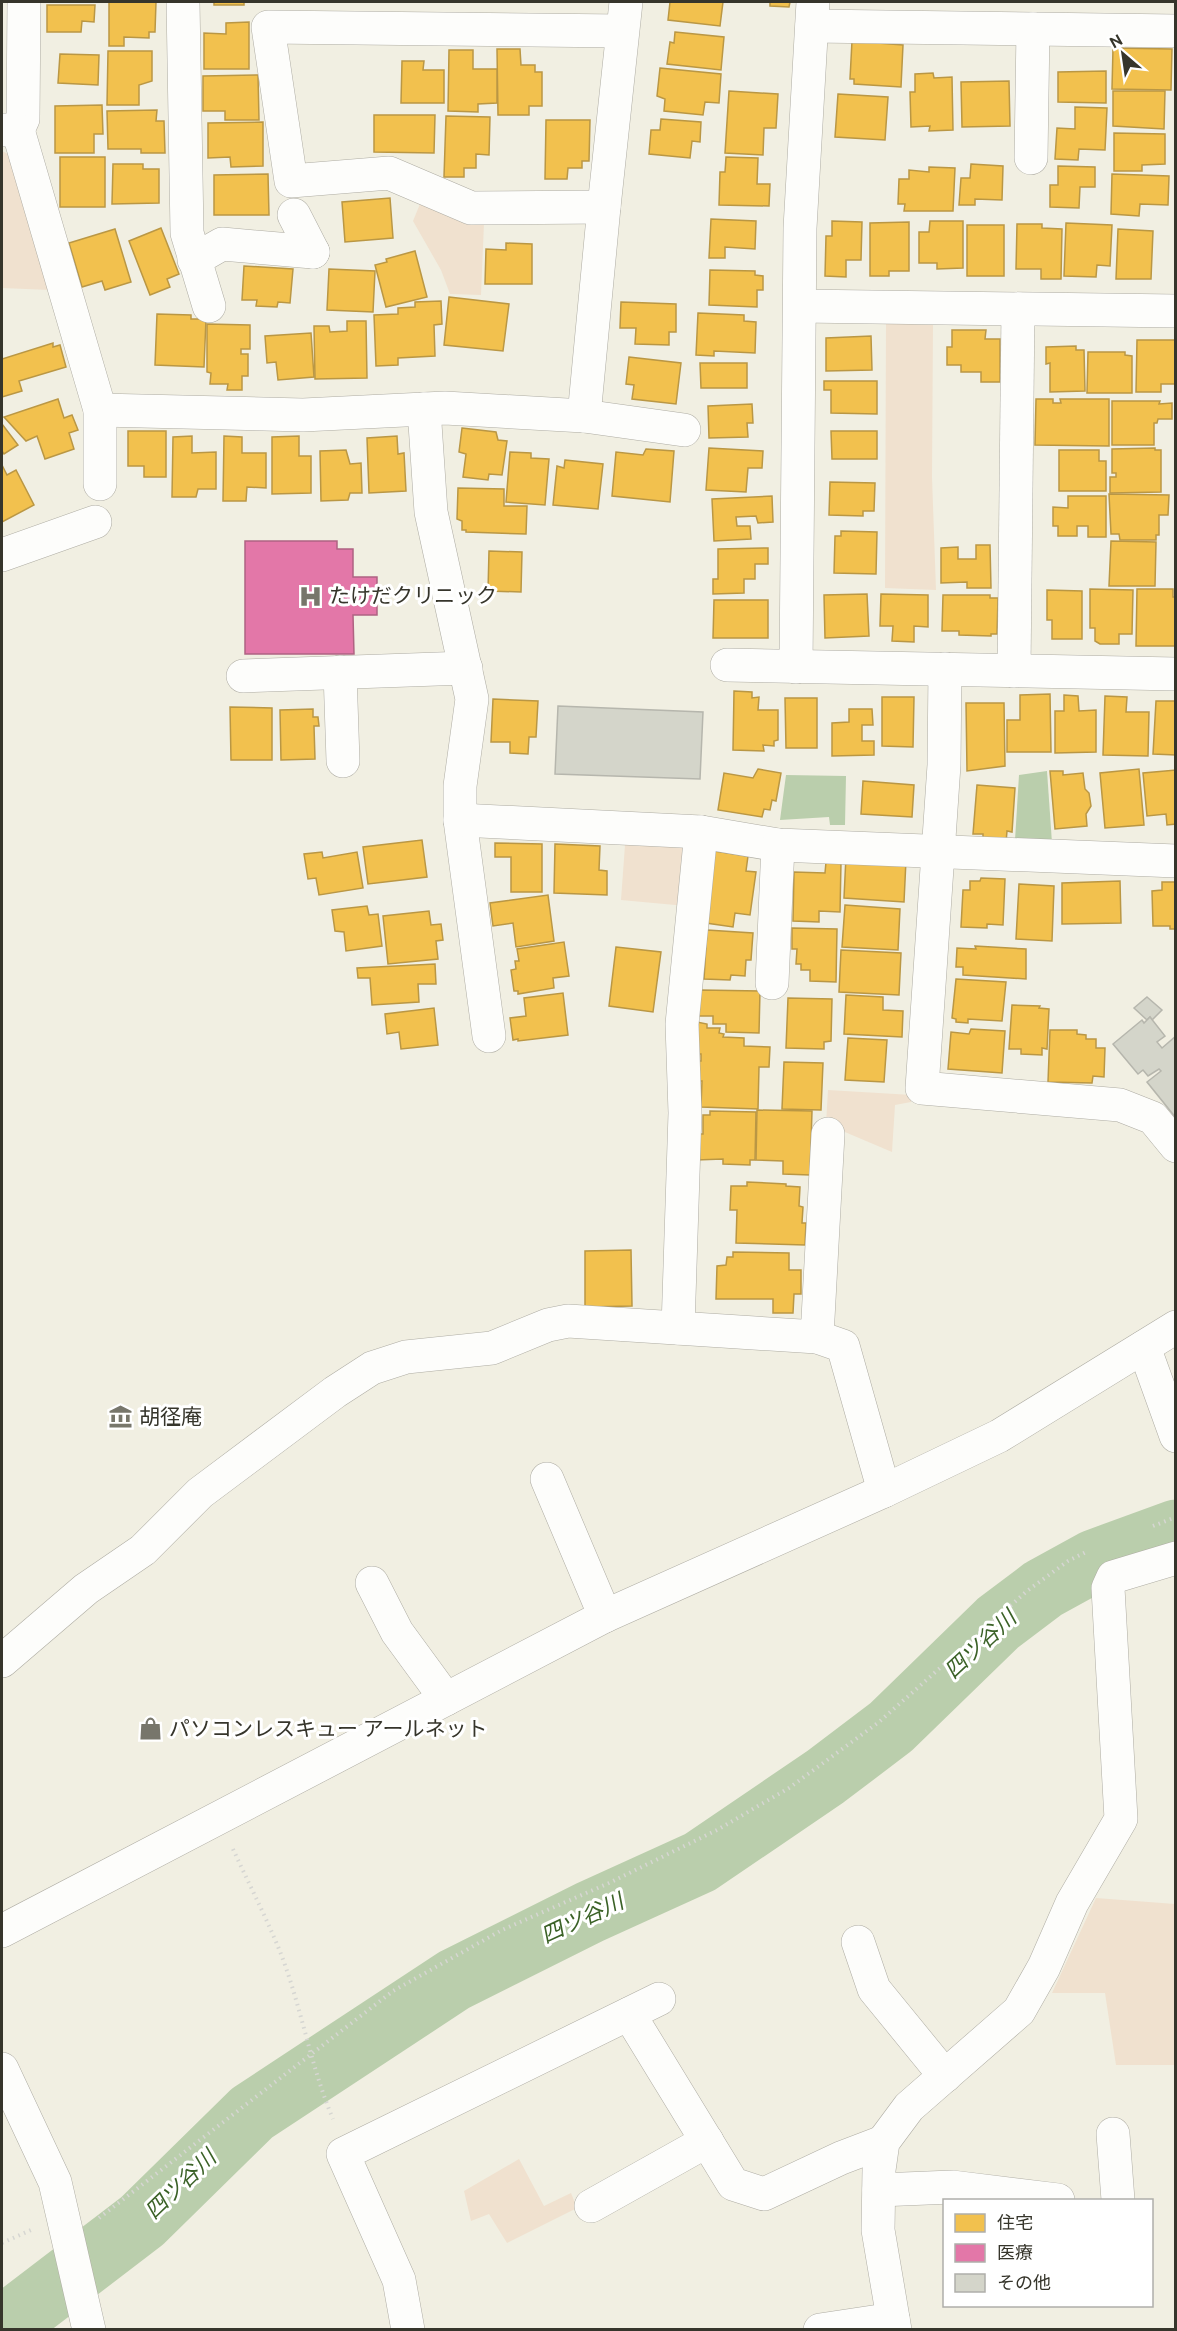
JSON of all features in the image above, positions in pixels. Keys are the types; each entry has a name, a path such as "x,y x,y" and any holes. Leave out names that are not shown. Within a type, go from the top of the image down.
{"street":[{"path":"24,2 23,119 10,130 100,410 100,484"},
{"path":"183,2 187,233 209,306"},
{"path":"796,667 800,228 812,14 1033,29 1176,31"},
{"path":"584,416 624,16 268,27 291,181 388,173 471,208 604,207"},
{"path":"1031,158 1033,29"},
{"path":"195,260 222,244 313,252 294,215"},
{"path":"800,306 1176,311"},
{"path":"1014,671 1018,309"},
{"path":"100,410 303,415 445,408 584,416 684,430"},
{"path":"424,409 431,512 472,699 460,786 460,820 489,1036"},
{"path":"2,555 95,522"},
{"path":"727,665 1176,674"},
{"path":"243,676 466,668"},
{"path":"945,669 944,765 922,1088 1120,1105 1153,1118 1176,1146"},
{"path":"340,672 343,761"},
{"path":"460,820 702,832 778,844 937,853 1176,861"},
{"path":"678,1328 685,1113 682,1024 702,832"},
{"path":"772,983 778,844"},
{"path":"817,1337 828,1134"},
{"path":"2,1661 86,1589 143,1550 200,1493 335,1392 372,1368 406,1357 492,1348 548,1325 568,1320 817,1337 843,1346 884,1491"},
{"path":"2,1931 605,1616 884,1491 999,1436 1176,1327"},
{"path":"1144,1347 1176,1436"},
{"path":"547,1479 605,1616"},
{"path":"629,2014 733,2184 764,2194 883,2142 909,2107 1018,2010 1044,1967 1072,1903 1121,1819 1108,1588 1113,1577 1176,1558"},
{"path":"372,1583 397,1632 446,1699"},
{"path":"858,1942 874,1989 945,2076"},
{"path":"408,2330 399,2280 343,2154 659,1999"},
{"path":"2,2069 55,2181 89,2330"},
{"path":"1113,2134 1118,2199"},
{"path":"591,2206 707,2142"},
{"path":"820,2330 894,2324 878,2230 883,2142"},
{"path":"879,2190 952,2187 1050,2199"}],"path":[{"path":"1147,1528 1176,1517"},
{"path":"71,2245 393,1991 502,1930 619,1878 717,1830 789,1788 879,1722 1027,1591 1068,1561 1093,1548"},
{"path":"218,1818 279,1949 325,2099 348,2151"}],"shaded area":[{"path":"2,151 8,154 50,290 2,288"},
{"path":"420,204 484,223 481,295 450,294 441,270 413,221"},
{"path":"886,323 933,325 932,477 936,590 885,588"},
{"path":"1047,771 1052,843 1015,840 1019,775"},
{"path":"786,775 846,776 845,825 830,825 829,817 780,820"},
{"path":"625,845 694,847 686,906 621,900"},
{"path":"828,1090 912,1095 911,1102 895,1105 892,1152 826,1124"},
{"path":"1096,1898 1175,1904 1175,2065 1116,2065 1105,1993 1052,1993"},
{"path":"519,2159 544,2206 571,2193 577,2208 507,2243 489,2214 471,2221 464,2191"}],"building: 住宅":[{"path":"109,2 156,2 155,32 149,32 149,38 124,37 124,46 109,46"},
{"path":"214,2 244,2 244,5 214,5"},
{"path":"670,2 723,2 720,26 668,20"},
{"path":"770,2 790,2 789,7 770,6"},
{"path":"47,5 95,5 94,22 82,21 81,32 47,32"},
{"path":"249,22 249,69 204,69 204,33 226,34 226,23"},
{"path":"675,32 724,37 721,70 667,64 670,42 674,43"},
{"path":"852,41 903,45 901,87 854,84 854,79 850,79"},
{"path":"1113,48 1172,49 1171,90 1112,89"},
{"path":"497,49 520,49 521,65 535,65 535,72 542,72 542,106 529,106 529,115 498,115"},
{"path":"449,50 473,50 473,69 497,69 497,103 478,104 478,112 448,111"},
{"path":"108,51 152,51 152,81 139,85 139,105 107,105"},
{"path":"60,54 99,55 98,85 58,83"},
{"path":"402,61 424,61 423,70 444,70 444,103 401,103"},
{"path":"660,68 721,74 719,103 705,102 703,115 664,111 665,99 657,96"},
{"path":"1106,71 1106,103 1058,102 1058,72"},
{"path":"933,73 934,78 952,77 953,130 929,131 930,126 911,127 910,92 915,92 915,74"},
{"path":"258,75 259,120 225,120 225,111 203,111 203,76"},
{"path":"1009,81 1010,126 962,127 961,82"},
{"path":"729,91 778,94 776,128 764,128 763,155 725,153"},
{"path":"1113,91 1165,91 1164,129 1113,126"},
{"path":"838,94 888,97 885,140 835,137"},
{"path":"102,105 103,134 94,134 94,153 55,153 55,106"},
{"path":"1075,107 1107,108 1105,150 1079,149 1078,160 1055,159 1057,128 1075,129"},
{"path":"157,110 156,121 164,121 165,153 141,153 141,149 108,149 107,111"},
{"path":"374,115 435,115 434,153 374,152"},
{"path":"446,116 490,117 489,155 476,154 476,168 464,168 464,177 444,177"},
{"path":"661,119 701,122 700,142 692,141 690,158 649,154 651,130 660,130"},
{"path":"546,120 590,120 589,161 582,161 582,168 568,168 567,179 545,179"},
{"path":"263,122 263,166 231,167 230,157 208,158 208,123"},
{"path":"1114,133 1165,134 1165,164 1142,165 1142,171 1114,171"},
{"path":"60,157 105,157 105,207 60,207"},
{"path":"726,157 758,158 757,184 770,184 769,206 719,205 720,172 725,172"},
{"path":"113,164 143,164 143,169 159,169 159,203 112,204"},
{"path":"971,164 1003,166 1002,200 975,199 975,205 959,205 961,178 970,178"},
{"path":"1058,166 1095,167 1095,187 1080,187 1079,208 1050,207 1050,185 1058,185"},
{"path":"929,167 955,168 953,211 904,211 905,204 898,204 899,179 909,179 909,170 929,172"},
{"path":"268,174 269,215 214,215 214,175"},
{"path":"1112,174 1169,176 1168,205 1140,204 1139,216 1111,214"},
{"path":"390,198 393,238 345,242 342,202"},
{"path":"711,219 756,221 755,249 725,247 725,258 709,258"},
{"path":"832,221 862,222 861,260 846,260 846,277 825,276 826,236 832,236"},
{"path":"930,221 963,221 963,268 937,269 937,263 919,263 919,232 929,232"},
{"path":"909,222 909,271 889,271 889,276 870,276 870,223"},
{"path":"1066,223 1112,225 1110,266 1097,265 1096,277 1064,276"},
{"path":"1017,224 1042,224 1042,228 1062,229 1061,279 1041,279 1041,269 1016,269"},
{"path":"967,225 1004,225 1004,276 967,276"},
{"path":"161,228 179,274 167,279 170,287 150,295 129,241"},
{"path":"115,229 131,282 105,290 102,281 82,287 69,243"},
{"path":"1118,229 1153,231 1151,279 1116,279"},
{"path":"506,243 532,244 532,284 485,284 486,249 506,250"},
{"path":"415,251 427,297 386,307 375,265 387,262 386,259"},
{"path":"244,266 293,269 290,303 278,302 277,307 256,306 257,300 242,300"},
{"path":"329,269 375,271 373,312 327,310"},
{"path":"710,270 755,271 755,275 763,276 763,290 757,290 757,307 709,305"},
{"path":"449,297 509,304 503,351 444,345"},
{"path":"441,301 442,324 434,325 435,356 398,358 398,365 376,366 374,315 398,314 398,308 415,307 415,302"},
{"path":"621,302 676,304 676,332 669,332 669,345 635,344 636,328 620,328"},
{"path":"698,313 744,315 744,321 756,322 755,353 714,351 714,356 696,355"},
{"path":"157,314 191,315 191,319 206,319 204,367 155,365"},
{"path":"347,321 366,321 367,378 315,379 314,326 329,326 330,332 347,331"},
{"path":"207,324 250,325 250,349 241,349 241,354 248,354 248,376 242,376 242,390 227,390 228,384 210,384 211,373 207,372"},
{"path":"952,330 986,330 985,339 1000,339 1000,382 981,382 981,372 961,372 961,365 947,365 947,347 952,347"},
{"path":"311,333 314,377 278,380 276,362 267,363 265,336"},
{"path":"871,336 872,370 826,371 826,338"},
{"path":"1137,340 1176,340 1176,384 1161,384 1161,392 1136,392"},
{"path":"53,343 53,347 60,345 66,367 19,381 22,391 2,397 2,359"},
{"path":"1076,346 1076,350 1084,350 1085,391 1050,392 1050,363 1046,364 1046,347"},
{"path":"1088,352 1125,352 1125,355 1132,356 1132,393 1087,393"},
{"path":"629,357 681,363 676,404 632,399 634,385 626,384"},
{"path":"700,363 747,363 747,388 701,388"},
{"path":"824,381 877,381 877,414 831,413 831,390 824,390"},
{"path":"58,399 64,418 72,415 78,430 69,433 74,449 45,459 37,436 26,441 4,417"},
{"path":"1036,399 1053,399 1053,403 1061,403 1060,399 1109,399 1109,446 1035,445"},
{"path":"1112,401 1172,403 1172,419 1158,419 1157,423 1154,423 1154,445 1112,445"},
{"path":"752,404 753,423 747,423 748,437 709,438 708,406"},
{"path":"2,424 18,445 4,454 2,451"},
{"path":"462,428 496,432 498,440 507,441 502,475 489,474 488,480 463,477 466,454 459,452"},
{"path":"128,431 166,431 166,477 144,477 144,466 128,466"},
{"path":"831,431 877,431 877,459 832,459"},
{"path":"192,436 192,453 216,452 216,489 198,489 196,497 172,497 173,437"},
{"path":"224,436 242,437 242,453 266,453 266,488 247,487 246,501 223,501"},
{"path":"299,436 299,456 311,456 311,493 272,494 272,437"},
{"path":"397,436 398,454 404,453 406,491 369,493 367,438"},
{"path":"709,448 763,451 762,468 748,468 746,492 706,490"},
{"path":"1155,448 1155,450 1161,450 1161,492 1110,493 1110,477 1116,477 1116,473 1112,473 1112,449"},
{"path":"646,449 674,451 670,502 612,496 616,452 643,455"},
{"path":"346,450 350,464 361,463 362,493 350,493 348,500 321,501 320,451"},
{"path":"1059,450 1099,450 1099,461 1106,461 1106,491 1059,491"},
{"path":"510,452 531,453 531,458 549,459 545,505 506,502"},
{"path":"565,460 603,464 598,509 553,505 557,466 564,468"},
{"path":"2,465 7,475 16,470 34,505 2,522"},
{"path":"830,482 875,483 874,511 863,511 863,516 829,515"},
{"path":"458,488 504,489 504,506 527,506 526,534 462,530 462,521 457,519"},
{"path":"1109,494 1169,495 1168,515 1159,515 1159,535 1156,535 1156,540 1120,540 1119,534 1111,534"},
{"path":"772,496 773,522 758,523 756,516 736,517 737,526 750,526 751,539 714,541 712,499"},
{"path":"1068,496 1106,496 1106,537 1088,537 1088,526 1077,526 1077,536 1058,536 1058,526 1053,526 1053,507 1068,508"},
{"path":"841,531 877,532 876,574 834,573 835,536 841,536"},
{"path":"1111,541 1156,542 1155,586 1109,586"},
{"path":"976,545 990,545 991,588 967,588 967,582 941,583 941,548 958,547 958,559 976,559"},
{"path":"768,548 768,564 755,564 755,579 744,579 744,593 713,594 713,579 718,579 718,549"},
{"path":"489,551 522,552 521,592 488,591"},
{"path":"1090,589 1133,590 1132,634 1119,634 1119,644 1100,644 1095,641 1095,628 1090,628"},
{"path":"1137,589 1173,589 1173,597 1176,597 1176,646 1136,646"},
{"path":"1047,590 1082,591 1082,639 1052,639 1052,620 1047,620"},
{"path":"867,594 869,636 825,638 824,595"},
{"path":"881,594 928,595 928,627 914,626 914,642 892,641 893,626 880,626"},
{"path":"943,595 990,595 990,598 998,598 997,634 991,634 991,636 959,635 959,631 942,631"},
{"path":"714,600 768,600 768,638 713,638"},
{"path":"734,691 752,692 752,698 759,697 758,710 778,710 778,740 774,741 774,746 763,745 764,751 733,750"},
{"path":"1050,694 1051,752 1007,752 1007,720 1020,720 1020,695"},
{"path":"1064,695 1078,696 1079,711 1096,710 1096,752 1055,753 1055,711 1064,711"},
{"path":"1105,696 1127,697 1126,712 1149,712 1148,756 1103,755"},
{"path":"882,697 914,697 913,747 882,746"},
{"path":"785,698 817,698 817,748 786,748"},
{"path":"493,699 538,701 536,737 529,737 528,754 510,753 510,742 491,742"},
{"path":"1156,701 1176,701 1176,755 1153,754"},
{"path":"966,703 1004,703 1005,766 967,771"},
{"path":"230,707 272,708 272,760 231,760"},
{"path":"313,709 313,717 318,717 319,726 314,726 315,759 281,760 280,710"},
{"path":"849,709 872,709 873,725 862,725 862,741 874,741 874,755 832,756 832,723 849,722"},
{"path":"758,769 781,773 776,801 772,800 770,810 764,809 762,817 718,810 724,773 753,778"},
{"path":"1139,769 1144,825 1105,828 1100,773"},
{"path":"1176,770 1176,824 1167,825 1166,814 1147,816 1143,773"},
{"path":"1050,771 1063,771 1063,775 1083,773 1085,789 1089,793 1091,806 1086,814 1087,826 1055,829"},
{"path":"863,781 914,785 912,817 861,814"},
{"path":"977,785 1015,788 1012,832 1007,831 1006,843 983,841 983,834 973,834"},
{"path":"422,840 427,877 368,884 363,847"},
{"path":"495,843 542,844 542,892 511,892 511,857 495,857"},
{"path":"555,844 600,846 599,870 607,871 607,895 554,893"},
{"path":"714,851 748,856 746,871 756,872 750,915 735,913 733,927 706,923"},
{"path":"322,852 323,858 357,852 363,888 319,895 316,878 308,879 304,854"},
{"path":"846,856 906,860 904,902 844,898"},
{"path":"826,862 841,862 840,912 819,911 819,922 793,921 794,872 825,873"},
{"path":"981,878 1005,879 1003,925 987,924 987,928 961,927 963,890 970,890 970,881 980,881"},
{"path":"1120,881 1121,923 1062,924 1062,883"},
{"path":"1162,882 1176,882 1176,929 1170,929 1170,926 1153,926 1152,891 1162,890"},
{"path":"1019,884 1054,886 1052,941 1016,939"},
{"path":"548,895 554,941 516,947 513,923 493,926 490,903"},
{"path":"845,905 900,909 898,950 842,947"},
{"path":"367,906 369,915 378,914 382,946 346,951 344,932 335,931 332,910"},
{"path":"429,911 431,925 441,924 443,940 436,941 438,959 388,964 383,916"},
{"path":"792,928 837,929 836,982 810,981 810,970 801,970 801,964 796,964 797,949 792,949"},
{"path":"707,930 753,933 751,960 746,960 745,976 731,975 730,980 704,979"},
{"path":"564,942 569,976 553,978 554,988 518,994 518,991 514,991 511,970 516,969 515,961 519,961 517,949"},
{"path":"975,946 1026,949 1026,979 963,975 963,967 956,967 957,948 976,949"},
{"path":"616,947 661,952 653,1012 609,1006"},
{"path":"841,950 901,953 899,995 839,992"},
{"path":"435,964 436,984 418,984 419,1002 372,1005 370,978 358,978 357,968"},
{"path":"956,979 1006,982 1002,1021 968,1019 968,1023 956,1022 956,1019 952,1018"},
{"path":"700,990 760,991 759,1033 726,1032 726,1024 713,1024 713,1016 699,1016"},
{"path":"563,993 568,1035 513,1040 510,1018 526,1016 524,998"},
{"path":"846,995 883,997 883,1010 903,1011 902,1037 844,1034"},
{"path":"788,998 832,999 831,1041 824,1042 824,1049 786,1048"},
{"path":"1012,1005 1040,1006 1039,1008 1049,1009 1047,1049 1042,1048 1042,1055 1021,1054 1021,1049 1009,1049"},
{"path":"434,1008 438,1045 401,1049 399,1032 387,1034 385,1014"},
{"path":"692,1021 707,1024 707,1028 720,1028 719,1033 724,1034 723,1037 744,1038 744,1046 770,1047 769,1067 759,1067 758,1109 701,1107 702,1081 697,1081 697,1061 701,1061 701,1054 691,1054"},
{"path":"971,1029 1005,1031 1002,1073 948,1069 951,1032 969,1034"},
{"path":"1050,1030 1077,1030 1077,1034 1086,1035 1086,1039 1096,1039 1096,1048 1105,1048 1104,1077 1093,1076 1092,1083 1048,1082"},
{"path":"848,1038 887,1040 884,1082 845,1080"},
{"path":"784,1062 823,1063 821,1110 782,1109"},
{"path":"757,1110 812,1111 810,1175 783,1174 783,1161 756,1160"},
{"path":"710,1111 756,1112 755,1160 750,1160 750,1165 723,1164 723,1159 696,1160 696,1134 703,1134 703,1115 710,1115"},
{"path":"747,1182 800,1187 799,1206 803,1207 802,1223 806,1223 805,1245 736,1243 737,1210 730,1210 731,1186 747,1186"},
{"path":"631,1250 632,1306 585,1307 585,1251"},
{"path":"733,1252 789,1253 789,1270 801,1270 801,1294 794,1294 793,1313 773,1313 773,1299 716,1299 717,1266 726,1265 727,1257 733,1257"}],"building: 医療":[{"name":"たけだクリニック","path":"245,541 337,541 337,549 353,549 353,577 377,577 377,615 353,615 354,654 245,654"}],"building: その他":[{"path":"558,706 703,712 700,779 555,774"},
{"path":"1147,997 1162,1010 1152,1020 1150,1017 1147,1020 1134,1008"},
{"path":"1150,1017 1165,1036 1157,1042 1162,1048 1176,1036 1176,1118 1147,1082 1161,1071 1159,1069 1148,1076 1143,1070 1138,1074 1113,1044 1142,1020 1144,1023"}],"waterway":[{"name":"四ツ谷川","path":"2,2328 142,2221 252,2113 454,1980 590,1912 700,1862 825,1777 891,1727 998,1623 1043,1589 1094,1561 1176,1531"}],"place":[{"name":"たけだクリニック","path":"311,596"},
{"name":"胡径庵","path":"121,1417"},
{"name":"パソコンレスキュー アールネット","path":"151,1729"}]}
